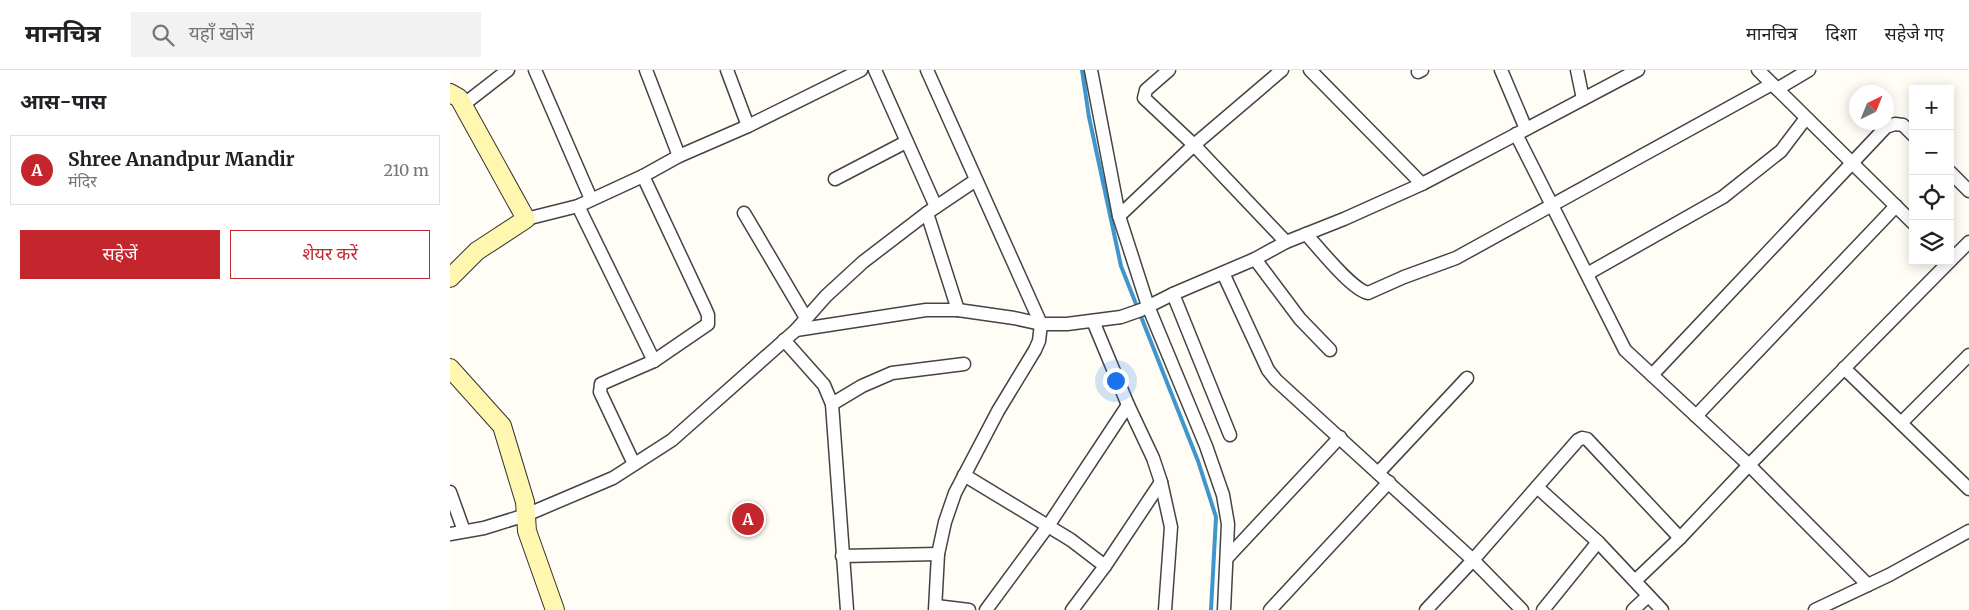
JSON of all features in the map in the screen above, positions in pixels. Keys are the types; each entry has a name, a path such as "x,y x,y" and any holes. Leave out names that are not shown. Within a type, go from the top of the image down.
{"street":[{"path":"463,105 508,70"},
{"path":"535,70 591,199"},
{"path":"646,70 679,156"},
{"path":"727,70 748,126"},
{"path":"452,274 477,251 526,219 578,206 643,176 679,156 748,126 861,70"},
{"path":"875,70 906,142 931,210 958,310"},
{"path":"927,70 1041,324 1039,341 1035,350 998,411 964,475 955,493 945,522 938,554 936,608 969,610"},
{"path":"1091,70 1119,216 1145,308 1218,478 1223,495 1228,524 1224,610"},
{"path":"1169,70 1146,90 1144,98 1194,146 1286,242"},
{"path":"1119,216 1194,146 1282,70"},
{"path":"1310,70 1422,184"},
{"path":"1501,70 1521,131 1552,205 1625,350 1749,465 1868,585"},
{"path":"1577,70 1583,99"},
{"path":"796,330 918,311 958,310 1041,324 1093,321 1121,317 1223,273 1286,242 1344,220 1422,184 1638,70"},
{"path":"1758,70 1910,220"},
{"path":"1306,234 1352,283 1363,292 1368,293 1404,277 1456,258 1775,86 1809,70"},
{"path":"450,93 459,98 526,219"},
{"path":"1587,274 1723,197 1781,152 1806,118"},
{"path":"1652,375 1886,127 1895,124 1903,125 1909,131"},
{"path":"835,179 906,142"},
{"path":"1953,175 1969,191"},
{"path":"634,464 599,388 604,382 654,361 708,324 709,320 643,176"},
{"path":"450,534 464,530 484,528 526,515 613,478 672,440 796,330 863,262 931,210 976,180"},
{"path":"578,206 654,361"},
{"path":"1696,416 1896,206"},
{"path":"744,213 806,318"},
{"path":"1954,257 1969,242"},
{"path":"1255,258 1300,319 1330,350"},
{"path":"1636,580 1680,538 1749,465 1946,265"},
{"path":"1223,273 1272,376 1473,560 1522,610"},
{"path":"1173,294 1230,435"},
{"path":"1093,321 1128,405 1153,458 1161,482 1171,527 1165,610"},
{"path":"784,340 824,385 832,404 847,610"},
{"path":"1901,423 1969,355"},
{"path":"832,404 862,386 892,373 964,364"},
{"path":"450,368 502,426 525,502 526,531 555,610"},
{"path":"1844,368 1969,489"},
{"path":"1378,473 1467,378"},
{"path":"986,610 1048,526 1128,405"},
{"path":"1227,558 1340,437"},
{"path":"1426,610 1473,560 1578,440 1582,438 1587,439 1680,538"},
{"path":"964,475 1048,526 1105,566"},
{"path":"1072,610 1105,566 1161,482"},
{"path":"1270,610 1389,482"},
{"path":"1537,487 1598,542 1636,580 1662,610"},
{"path":"450,492 464,530"},
{"path":"1815,610 1868,585 1969,531"},
{"path":"1543,610 1598,542"},
{"path":"842,556 938,554"},
{"path":"1633,610 1648,596"}],"waterway":[{"path":"1082,70 1089,117 1121,266 1198,461 1216,517 1211,610"}],"place":[{"name":"Shree Anandpur Mandir","path":"748,519"}]}
